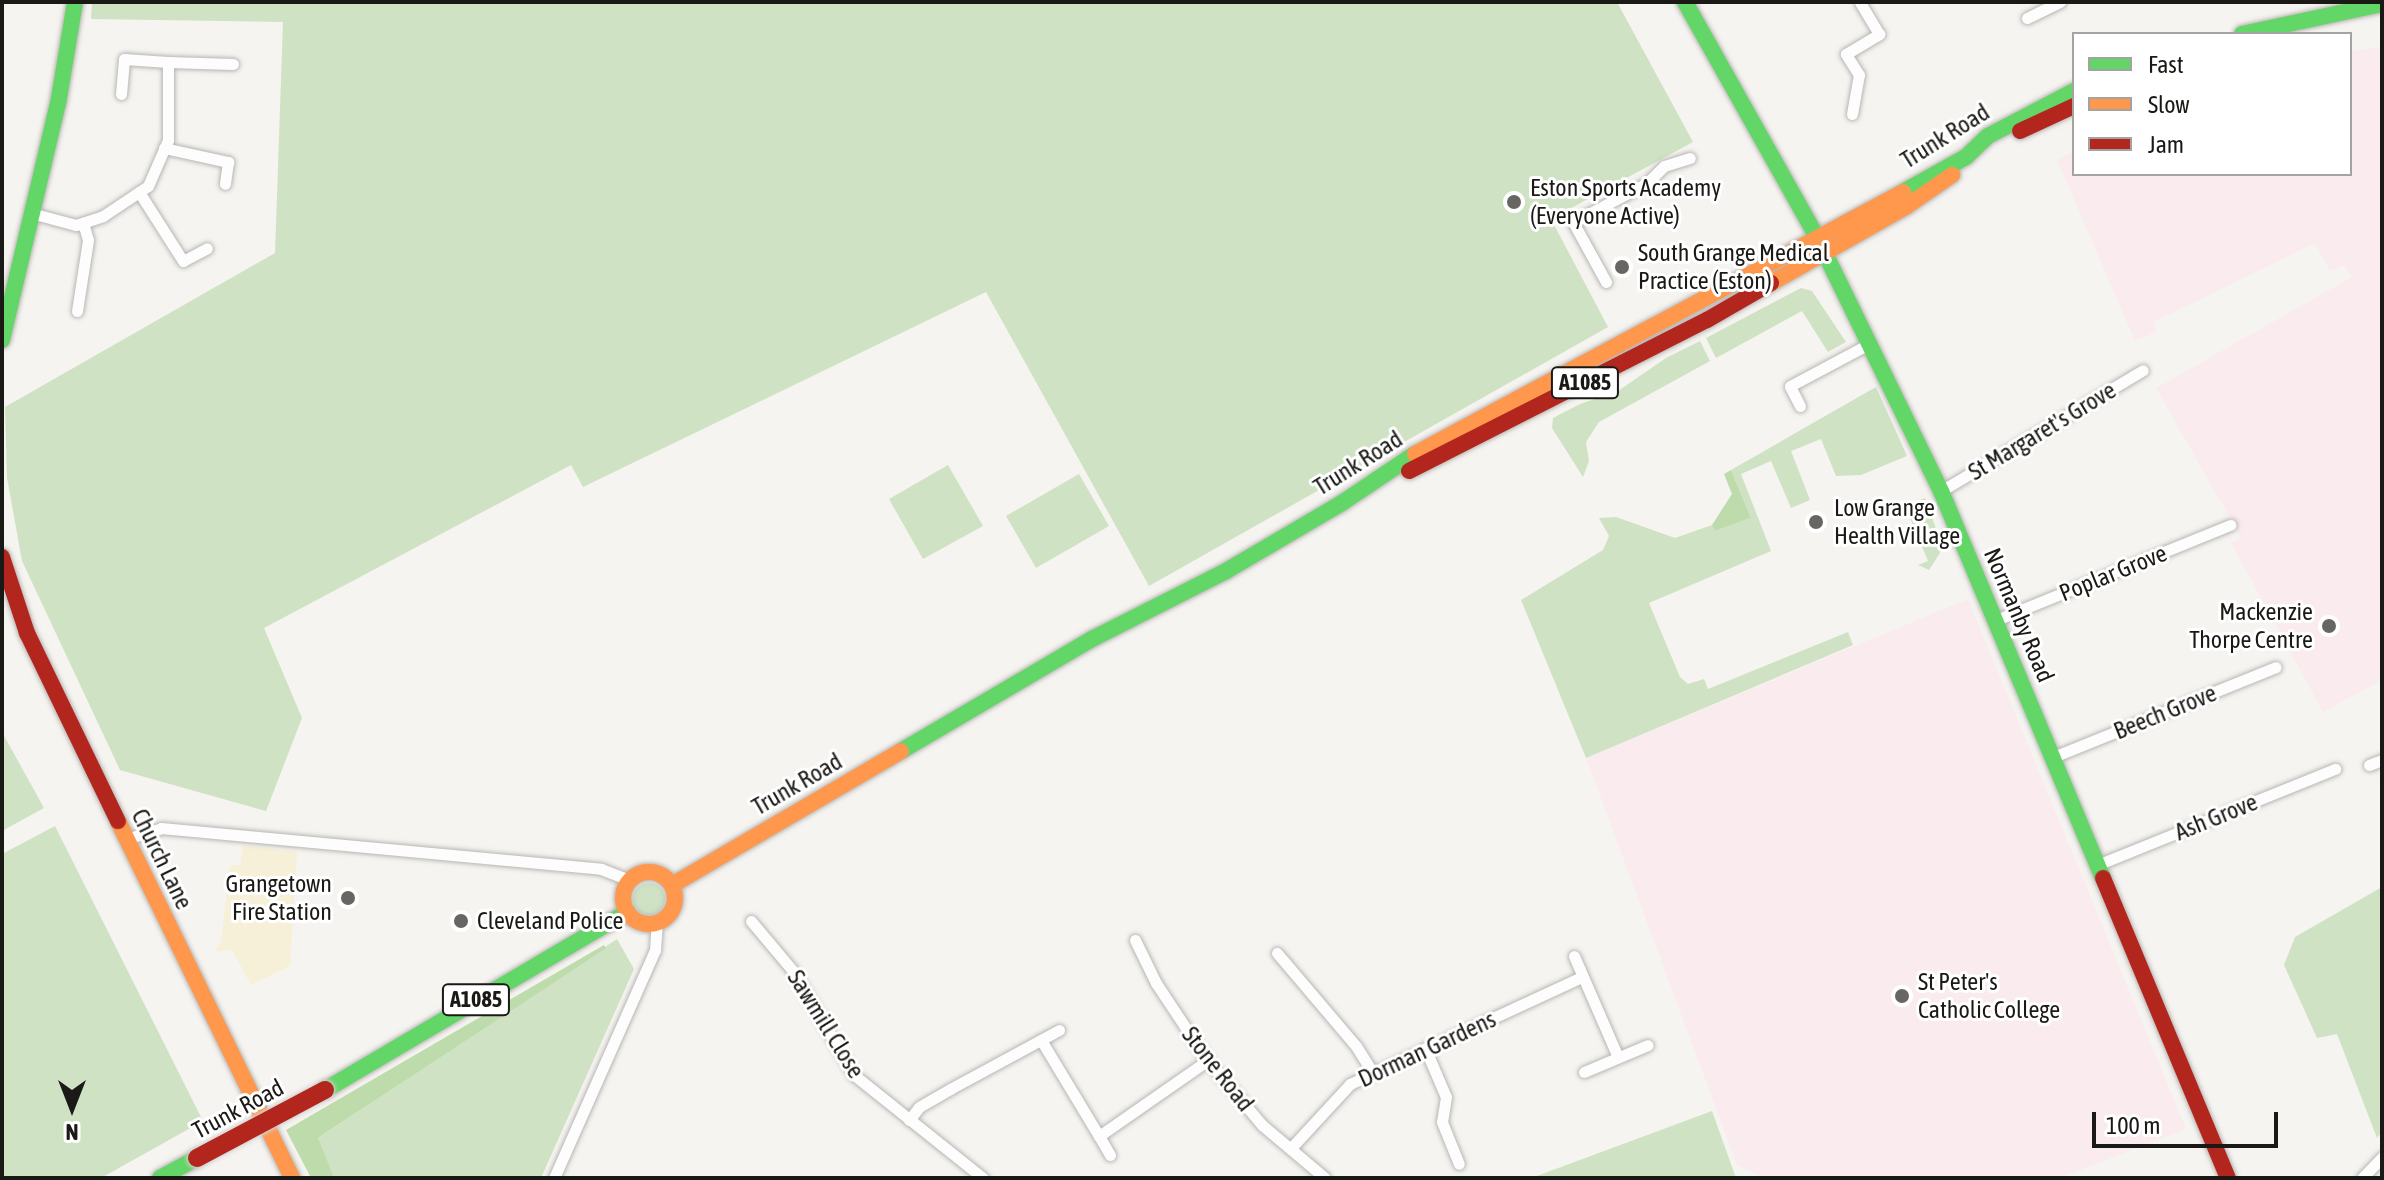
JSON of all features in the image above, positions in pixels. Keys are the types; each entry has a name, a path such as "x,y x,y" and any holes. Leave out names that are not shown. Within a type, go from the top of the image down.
{"main road":[{"path":"2,340 58,104 75,2"},
{"name":"Normanby Road","path":"1685,2 1821,246 1941,491 2228,1178"},
{"path":"2251,32 2382,4"},
{"name":"Trunk Road","path":"672,885 1092,639 1167,604 1342,503 1400,462 1821,246 1966,157 1988,136 2072,92"},
{"name":"A1085","path":"1821,246 1907,206 2015,134 2072,107"},
{"name":"Church Lane","path":"2,557 27,633 292,1178"},
{"path":"652,871 660,873 672,885 674,907 657,923 640,922 627,912 623,896 629,880 652,871"},
{"name":"Trunk Road","path":"160,1178 325,1090 627,912"}],"street":[{"path":"1852,114 1859,75 1846,54 1879,34 1860,2"},
{"path":"2027,18 2060,2"},
{"path":"121,94 124,59 233,64"},
{"path":"31,213 76,225 103,216 148,186 168,140 168,62"},
{"path":"164,148 228,162 225,184"},
{"path":"1606,282 1573,222 1647,183 1664,166 1690,158"},
{"path":"139,192 183,261 207,248"},
{"path":"77,311 88,240 83,223"},
{"path":"1800,406 1790,386 1869,344"},
{"name":"St Margaret's Grove","path":"1941,491 2143,370"},
{"name":"Poplar Grove","path":"1996,620 2230,525"},
{"name":"Beech Grove","path":"2053,757 2276,667"},
{"path":"2369,765 2382,760"},
{"name":"Ash Grove","path":"2097,865 2335,769"},
{"path":"126,839 161,828 601,869 629,880"},
{"name":"Sawmill Close","path":"751,921 793,971 854,1075 983,1178"},
{"path":"554,1178 655,950 657,923"},
{"name":"Stone Road","path":"1135,940 1156,983 1208,1060 1262,1125 1325,1178"},
{"path":"1277,953 1356,1046 1372,1072"},
{"path":"1574,956 1618,1057"},
{"name":"Dorman Gardens","path":"1291,1148 1350,1084 1582,977"},
{"path":"909,1120 919,1107 1059,1030"},
{"path":"1041,1040 1110,1155"},
{"path":"1584,1072 1648,1045"},
{"path":"1425,1048 1446,1097 1442,1122 1459,1164"},
{"path":"1099,1136 1208,1060"},
{"path":"2362,1178 2382,1157"}],"shaded area":[{"path":"2382,47 2382,680 2323,712 2231,543 2240,539 2239,534 2156,388 2352,277 2345,265 2330,271 2315,243 2154,322 2156,332 2135,341 2057,160 2072,152 2072,176 2352,176 2352,51"},
{"name":"St Peter's Catholic College","path":"1968,599 2186,1129 2060,1178 1762,1178 1737,1165 1586,758"}],"green space":[{"path":"92,2 1617,2 1693,142 1551,219 1608,327 1149,586 986,292 583,487 571,465 264,628 302,718 266,811 120,770 22,561 7,478 5,407 275,253 283,22 91,19"},
{"path":"1801,288 1812,291 1846,342 1828,352 1802,311 1716,358 1706,338"},
{"path":"1700,341 1710,361 1599,422 1586,442 1589,461 1583,477 1552,428 1553,418 1580,404 1618,391 1666,358"},
{"path":"1876,387 1907,456 1861,475 1836,476 1821,439 1791,451 1810,500 1791,508 1771,461 1741,474 1771,551 1649,603 1680,677 1688,684 1704,679 1708,689 1848,632 1853,645 1586,758 1521,600 1603,550 1609,536 1599,518 1616,517 1675,538 1712,525 1715,531 1751,518 1731,470"},
{"path":"948,465 983,526 923,559 889,499"},
{"path":"1731,470 1751,518 1715,531 1712,525 1732,494 1724,474"},
{"path":"1079,474 1109,526 1036,568 1006,516"},
{"path":"1925,498 1943,548 1929,570 1918,565 1928,561 1905,506"},
{"path":"2,732 44,808 2,831"},
{"path":"55,826 203,1121 101,1178 2,1178 2,854"},
{"path":"649,883 660,888 665,899 660,910 649,915 638,910 633,899 638,888"},
{"path":"2382,887 2382,1131 2377,1138 2337,1034 2317,1038 2284,965 2295,937"},
{"path":"617,939 634,969 541,1178 334,1178 317,1139"},
{"path":"604,945 606,948 318,1138 334,1178 311,1178 286,1130"},
{"path":"1712,1111 1736,1178 1534,1177"}],"sand":[{"path":"243,845 297,852 290,966 251,985 232,950 215,952 221,941 230,865 240,865"}],"traffic: fast":[{"path":"2,340 58,104 75,2"},
{"path":"1685,2 1818,239 1941,491 2103,878"},
{"path":"2251,32 2382,4"},
{"path":"1903,192 1966,157 1988,136 2072,92"},
{"path":"901,751 1092,639 1226,571 1342,503 1415,454"},
{"path":"325,1090 627,912"},
{"path":"160,1178 197,1158"}],"traffic: slow":[{"path":"1771,283 1907,206 1952,175"},
{"path":"1415,454 1903,192"},
{"path":"672,885 901,751"},
{"path":"118,821 292,1178"},
{"path":"649,872 668,879 675,898 668,917 649,924 630,917 623,898 630,879 649,872"}],"traffic: jam":[{"path":"2020,131 2072,107"},
{"path":"1409,471 1707,320 1771,283"},
{"path":"2,557 27,633 118,821"},
{"path":"2103,878 2228,1178"},
{"path":"197,1158 325,1090"}],"place":[{"name":"Eston Sports Academy (Everyone Active)","path":"1514,202"},
{"name":"South Grange Medical Practice (Eston)","path":"1622,267"},
{"name":"Low Grange Health Village","path":"1816,522"},
{"name":"Mackenzie Thorpe Centre","path":"2329,626"},
{"name":"Grangetown Fire Station","path":"348,898"},
{"name":"Cleveland Police","path":"461,921"},
{"name":"St Peter's Catholic College","path":"1902,996"}]}
